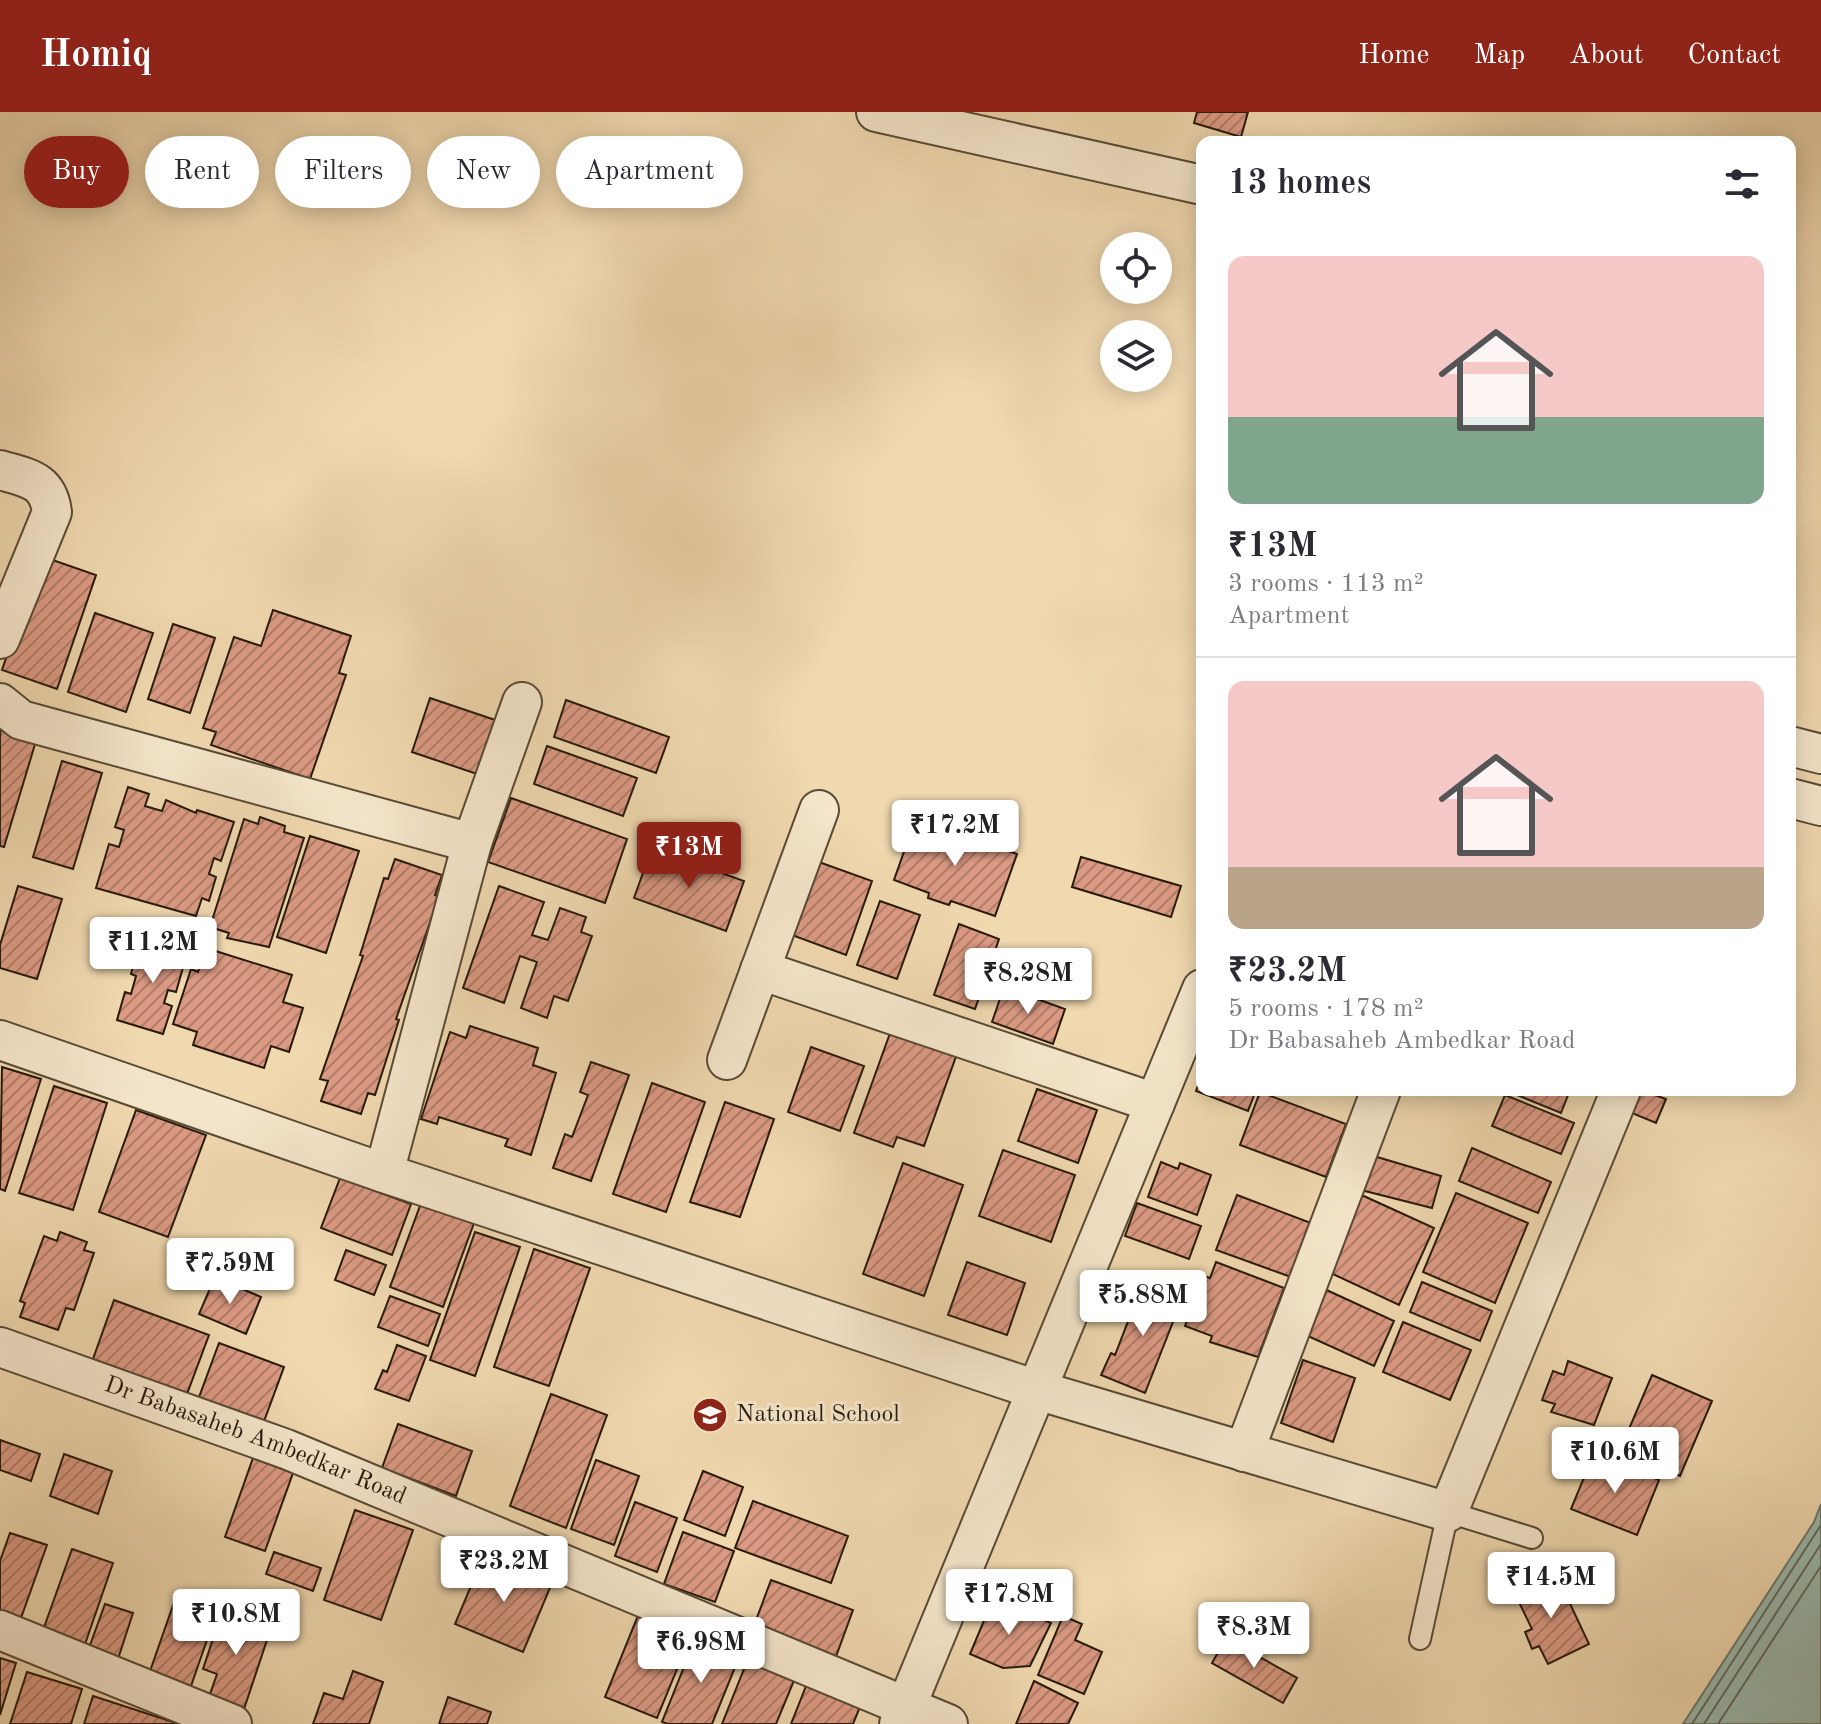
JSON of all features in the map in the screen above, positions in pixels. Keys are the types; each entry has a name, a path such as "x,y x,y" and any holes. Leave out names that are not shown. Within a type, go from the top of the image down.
{"street":[{"path":"876,112 1196,184"},
{"path":"0,470 44,485 50,496 52,512 0,639"},
{"path":"384,1173 472,843 522,702"},
{"path":"0,703 21,720 472,843"},
{"path":"1796,748 1821,754"},
{"path":"1796,800 1821,806"},
{"path":"727,1060 819,810"},
{"path":"760,970 1155,1103"},
{"path":"903,1715 1196,1004"},
{"path":"0,1040 384,1173 1037,1390 1448,1512 1619,1096"},
{"path":"1244,1452 1379,1096"},
{"name":"Dr Babasaheb Ambedkar Road","path":"0,1347 286,1449 903,1715 948,1724"},
{"path":"0,1630 232,1724"}],"lane":[{"path":"1420,1639 1448,1512 1532,1538"}],"water":[{"path":"1821,1504 1821,1724 1683,1724 1814,1522"}],"building":[{"path":"1197,112 1248,112 1241,136 1194,123"},
{"path":"41,556 96,575 57,689 2,670"},
{"path":"273,610 351,636 339,673 346,675 310,779 211,745 216,732 203,728 234,637 261,646"},
{"path":"95,613 153,633 126,712 68,692"},
{"path":"173,624 215,638 190,713 148,699"},
{"path":"430,698 498,721 480,775 412,752"},
{"path":"566,700 669,737 656,773 554,737"},
{"path":"0,730 36,741 4,847 0,846"},
{"path":"547,746 637,778 623,816 534,784"},
{"path":"62,761 102,773 73,869 33,857"},
{"path":"128,787 149,794 145,806 162,811 166,800 196,813 197,810 234,822 221,861 214,858 209,874 216,877 209,901 202,898 196,916 96,888 109,844 119,847 124,830 115,827"},
{"path":"511,798 627,839 605,903 488,862"},
{"path":"260,817 285,826 284,832 304,838 269,947 227,938 229,933 210,927 244,819 258,824"},
{"path":"916,818 1017,854 995,916 951,901 949,905 928,898 929,893 894,880"},
{"path":"310,836 359,851 326,953 277,937"},
{"path":"652,848 744,881 726,931 634,898"},
{"path":"1081,857 1181,886 1171,917 1072,887"},
{"path":"395,859 442,875 435,895 439,897 396,1019 399,1020 375,1095 368,1093 361,1114 321,1101 328,1081 320,1079 363,956 360,955 384,878 388,879"},
{"path":"816,861 872,881 846,955 789,934"},
{"path":"18,886 62,899 37,979 0,968 0,945"},
{"path":"499,886 544,902 532,935 548,940 560,908 586,917 581,932 592,936 568,1001 554,996 547,1018 521,1008 537,962 520,956 504,1003 463,988"},
{"path":"880,901 920,915 897,979 857,965"},
{"path":"959,924 999,939 975,1009 934,995"},
{"path":"142,936 188,950 176,992 168,990 164,1003 172,1006 163,1034 117,1020 125,992 131,994 136,976 131,974"},
{"path":"206,948 292,975 283,1002 303,1008 289,1052 271,1046 264,1068 193,1045 197,1032 173,1024 191,969 198,972"},
{"path":"1004,987 1065,1009 1053,1044 992,1022"},
{"path":"893,1025 959,1048 924,1146 897,1137 893,1147 854,1133"},
{"path":"470,1026 538,1048 533,1065 556,1073 531,1155 505,1146 508,1139 439,1117 437,1124 421,1119 450,1032 466,1038"},
{"path":"811,1047 864,1066 840,1131 788,1112"},
{"path":"591,1062 629,1075 591,1181 553,1168 565,1134 572,1137 588,1095 580,1092"},
{"path":"2,1067 41,1079 5,1191 0,1189"},
{"path":"652,1083 705,1102 666,1212 613,1194"},
{"path":"54,1086 107,1103 73,1210 19,1193"},
{"path":"1037,1089 1097,1110 1078,1163 1018,1141"},
{"path":"1209,1096 1254,1096 1248,1111"},
{"path":"1258,1096 1271,1096 1346,1124 1326,1177 1240,1145"},
{"path":"1505,1096 1574,1123 1561,1154 1492,1126"},
{"path":"1520,1096 1568,1096 1561,1113"},
{"path":"1639,1096 1666,1099 1656,1123 1632,1113"},
{"path":"725,1102 774,1119 740,1217 690,1202"},
{"path":"136,1110 206,1135 168,1237 99,1212"},
{"path":"1472,1148 1551,1182 1538,1213 1459,1181"},
{"path":"1003,1150 1075,1175 1051,1242 979,1216"},
{"path":"1367,1154 1441,1176 1432,1208 1357,1189"},
{"path":"1161,1162 1178,1169 1180,1163 1211,1175 1197,1215 1148,1197"},
{"path":"903,1163 963,1185 924,1296 863,1274"},
{"path":"340,1178 411,1204 392,1255 321,1228"},
{"path":"1355,1192 1434,1228 1399,1305 1320,1268"},
{"path":"1456,1193 1528,1223 1495,1303 1423,1272"},
{"path":"424,1195 477,1215 443,1307 390,1287"},
{"path":"1237,1195 1311,1223 1291,1277 1216,1250"},
{"path":"1137,1203 1201,1226 1189,1259 1125,1236"},
{"path":"60,1232 87,1242 84,1250 94,1253 74,1310 66,1308 58,1330 20,1317 25,1303 20,1301 44,1236 57,1241"},
{"path":"475,1232 520,1247 475,1376 430,1360"},
{"path":"534,1249 590,1268 549,1386 494,1367"},
{"path":"346,1250 386,1265 374,1295 335,1280"},
{"path":"967,1262 1025,1283 1007,1335 948,1315"},
{"path":"1216,1262 1284,1288 1258,1357 1210,1342 1212,1336 1185,1326 1204,1276 1210,1278"},
{"path":"215,1277 261,1297 246,1334 199,1314"},
{"path":"1138,1282 1182,1299 1145,1393 1101,1375 1111,1353 1115,1355 1135,1303 1130,1301"},
{"path":"1422,1282 1492,1311 1480,1341 1410,1312"},
{"path":"1320,1287 1394,1321 1374,1366 1299,1332"},
{"path":"390,1296 440,1314 428,1346 378,1327"},
{"path":"114,1300 209,1335 187,1394 93,1359"},
{"path":"1403,1322 1471,1350 1450,1400 1383,1372"},
{"path":"219,1343 284,1367 263,1424 198,1400"},
{"path":"397,1345 426,1356 409,1401 375,1389 383,1370 387,1372"},
{"path":"1303,1360 1355,1378 1333,1442 1281,1423"},
{"path":"1568,1361 1612,1378 1594,1425 1551,1412 1555,1404 1542,1400 1553,1371 1564,1375"},
{"path":"1652,1375 1712,1401 1680,1476 1620,1450"},
{"path":"551,1394 607,1415 566,1528 510,1506"},
{"path":"398,1424 472,1451 456,1496 382,1468"},
{"path":"0,1440 40,1454 31,1481 0,1470"},
{"path":"64,1454 112,1471 98,1514 50,1496"},
{"path":"253,1458 293,1473 265,1551 225,1537"},
{"path":"1592,1458 1616,1468 1617,1463 1659,1480 1637,1535 1571,1509"},
{"path":"596,1460 639,1476 614,1545 571,1529"},
{"path":"703,1471 743,1487 725,1536 684,1520"},
{"path":"753,1501 848,1536 831,1583 735,1548"},
{"path":"635,1502 677,1518 657,1572 615,1556"},
{"path":"355,1510 413,1530 381,1620 324,1600"},
{"path":"683,1532 734,1551 715,1602 664,1584"},
{"path":"10,1533 47,1545 21,1618 0,1611 0,1561"},
{"path":"72,1549 113,1563 84,1647 42,1633"},
{"path":"274,1552 321,1568 313,1591 266,1574"},
{"path":"484,1555 552,1583 523,1652 455,1624"},
{"path":"1556,1574 1589,1644 1548,1664 1539,1646 1532,1649 1525,1632 1532,1629 1515,1594"},
{"path":"771,1580 853,1610 834,1662 752,1631"},
{"path":"177,1594 218,1608 190,1689 149,1674"},
{"path":"993,1599 1051,1623 1030,1666 1003,1668 970,1654"},
{"path":"105,1604 133,1613 118,1659 89,1648"},
{"path":"223,1609 272,1625 244,1709 209,1697 217,1674 203,1669"},
{"path":"639,1613 691,1635 657,1718 605,1697"},
{"path":"1063,1616 1082,1624 1075,1640 1102,1652 1084,1694 1038,1675"},
{"path":"696,1637 740,1655 712,1724 662,1722"},
{"path":"1226,1638 1297,1678 1283,1703 1212,1663"},
{"path":"0,1658 16,1663 0,1715"},
{"path":"748,1659 795,1678 776,1724 722,1724"},
{"path":"353,1671 383,1682 369,1724 313,1724 324,1693 343,1699"},
{"path":"27,1672 82,1689 71,1724 10,1724"},
{"path":"808,1681 862,1702 853,1724 791,1724"},
{"path":"1034,1681 1078,1703 1068,1724 1016,1724"},
{"path":"93,1696 179,1724 84,1724"},
{"path":"448,1697 491,1712 487,1724 439,1724"}],"place":[{"name":"National School","path":"710,1415"}]}
